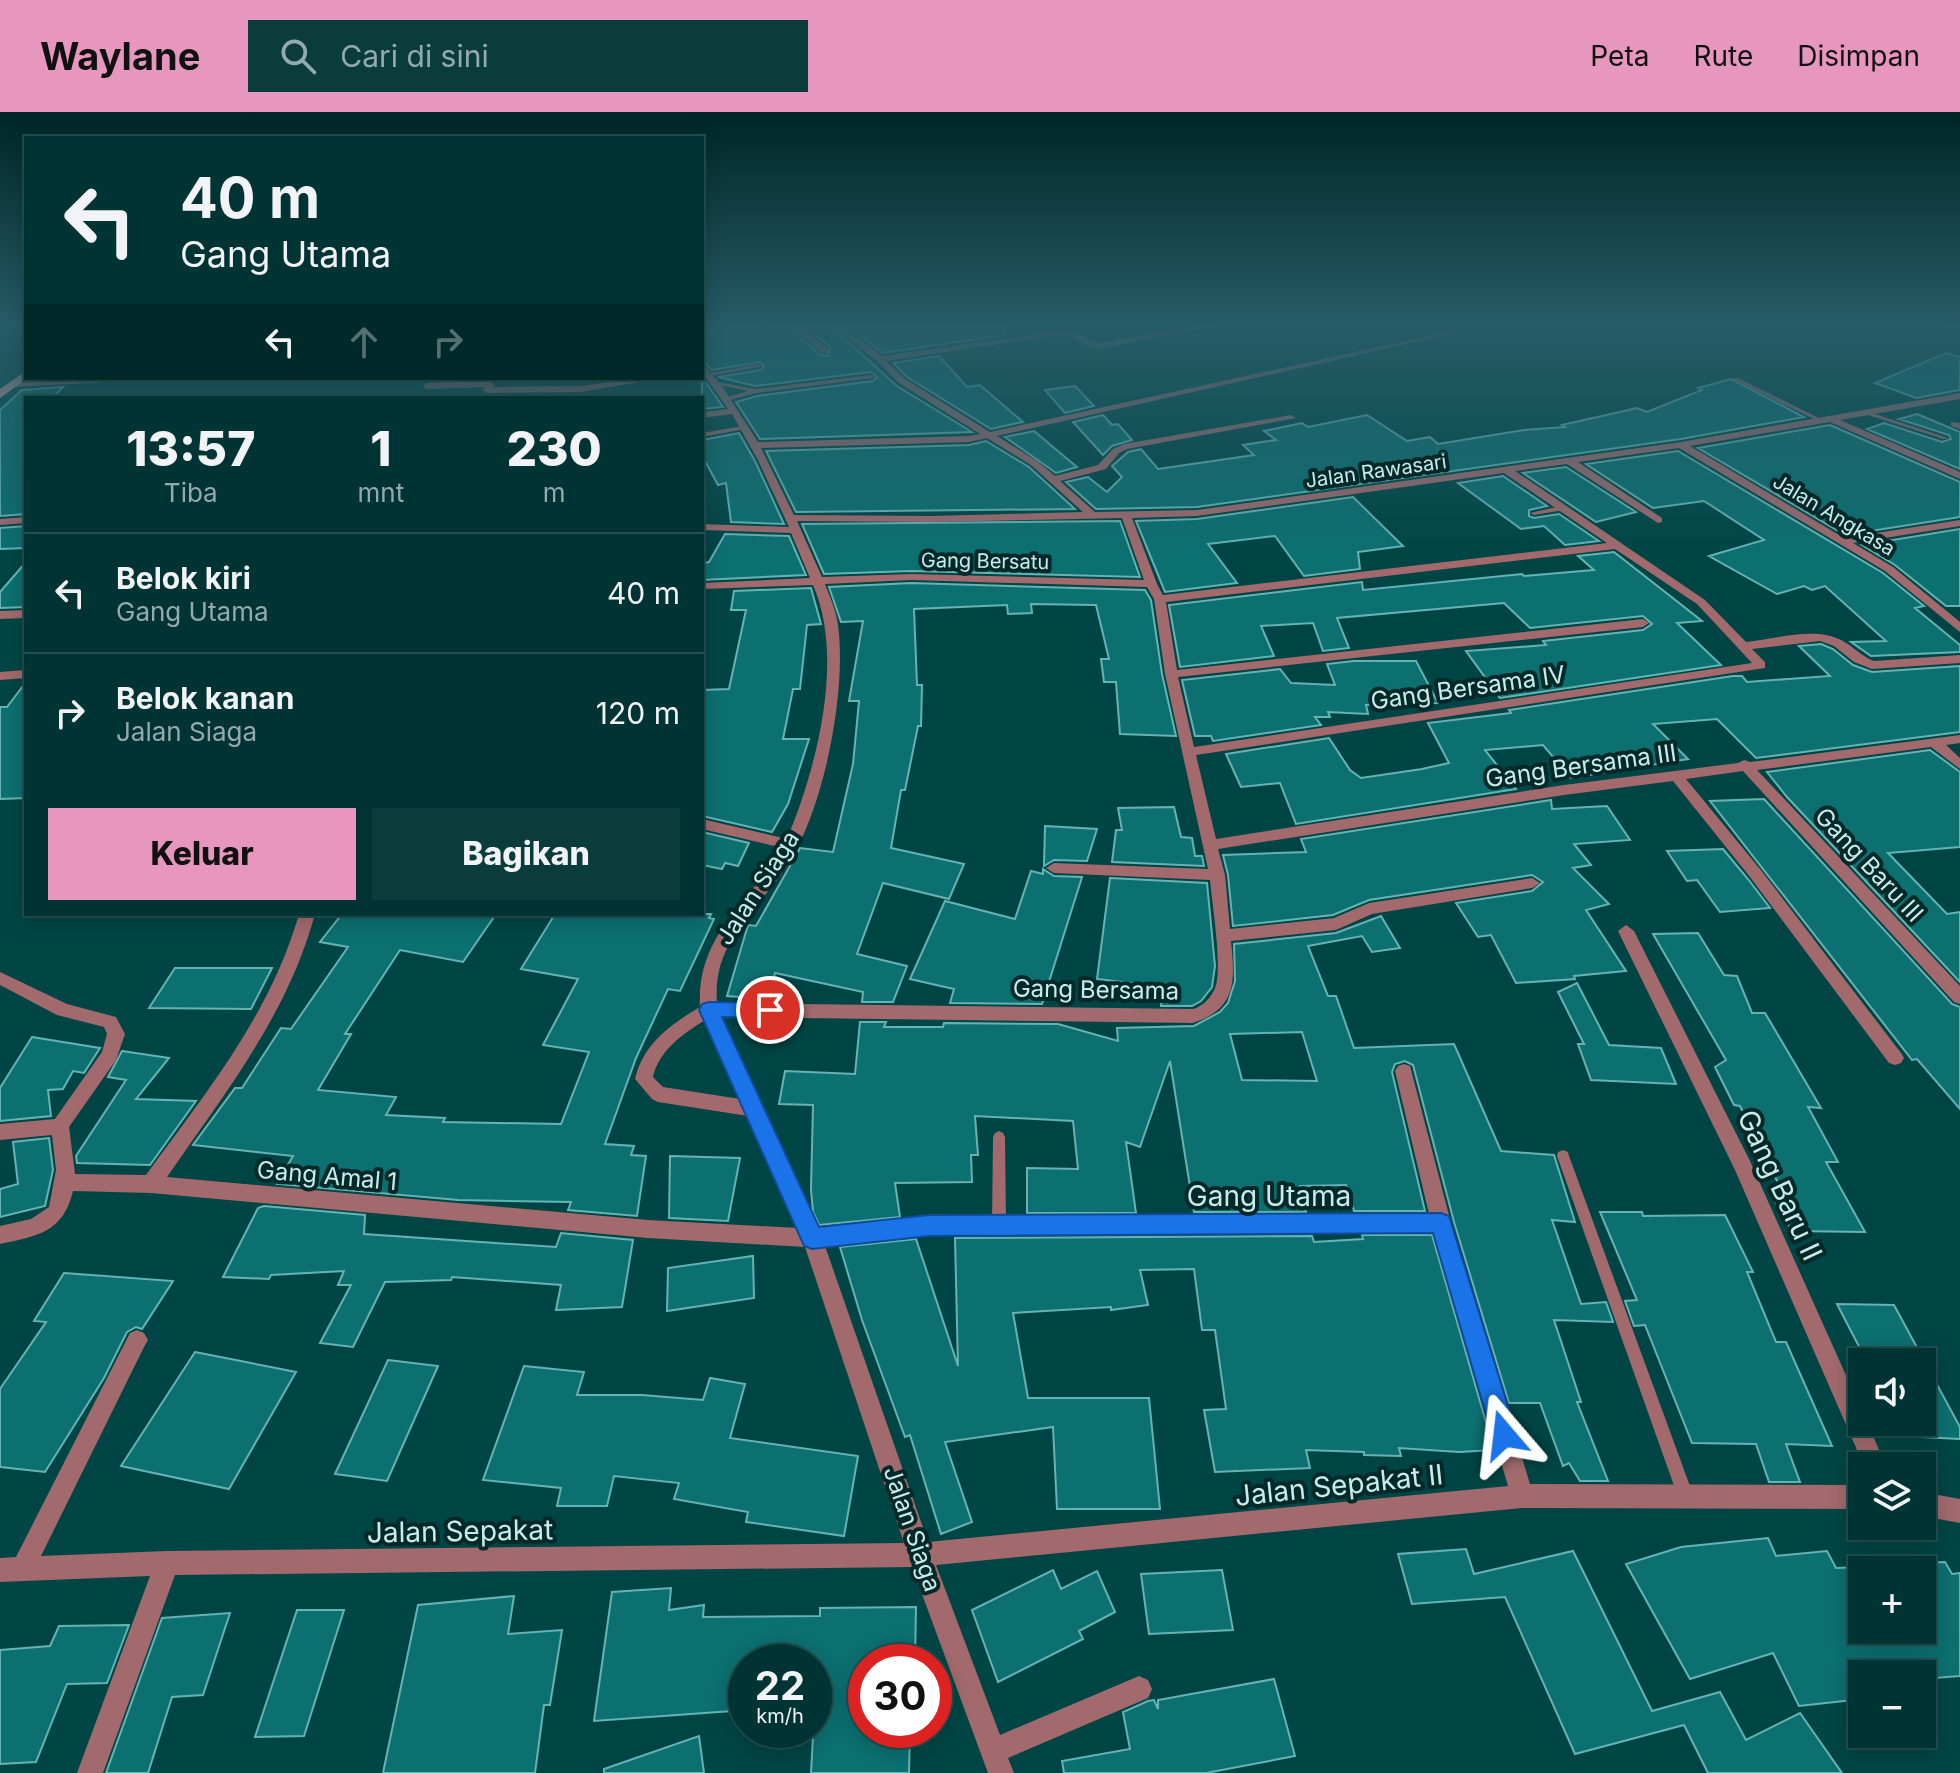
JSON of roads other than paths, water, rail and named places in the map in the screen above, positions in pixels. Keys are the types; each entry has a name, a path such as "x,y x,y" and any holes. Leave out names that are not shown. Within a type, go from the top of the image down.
{"street":[{"name":"Jalan Siaga","path":"726,401 776,483 817,582 832,624 830,691 822,748 792,845 714,954 704,990 709,1010 812,1238 920,1555 997,1762"},
{"path":"935,401 993,435 1055,479 1091,514"},
{"path":"752,445 940,440 993,435 1148,401"},
{"name":"Jalan Rawasari","path":"704,527 1197,513 1571,462 1937,401"},
{"path":"1055,479 1102,467 1116,451 1124,447 1291,418"},
{"path":"1827,420 1960,476"},
{"name":"Jalan Angkasa","path":"1681,445 1905,579 1960,628"},
{"path":"1571,462 1658,520"},
{"path":"1508,471 1701,602 1745,646 1821,637 1838,643 1858,659 1872,665 1960,659"},
{"name":"Gang Bersama","path":"709,1010 1193,1016 1208,1011 1224,988 1227,956 1217,875 1171,674 1160,599 1151,584 1126,515"},
{"path":"0,522 24,520"},
{"path":"1843,541 1960,523"},
{"path":"1160,599 1620,545"},
{"name":"Gang Bersatu","path":"704,586 967,577 1151,584"},
{"path":"0,615 24,614"},
{"path":"1171,674 1643,623"},
{"name":"Gang Bersama IV","path":"1190,752 1761,665 1745,646"},
{"path":"0,676 24,674"},
{"name":"Gang Bersama III","path":"1210,845 1744,764 1960,739"},
{"path":"1934,742 1960,765"},
{"name":"Gang Baru III","path":"1744,764 1960,997"},
{"path":"1675,774 1755,873 1895,1058"},
{"path":"704,824 792,845"},
{"path":"1054,868 1217,875"},
{"path":"1224,936 1336,924 1369,909 1532,883"},
{"path":"151,1184 281,990 301,944 307,916"},
{"name":"Gang Baru II","path":"1626,931 1743,1167 1869,1452"},
{"path":"0,978 63,1010 110,1022 115,1027 115,1041 110,1055 60,1126 65,1149 65,1182 56,1213 35,1227 0,1235"},
{"path":"709,1010 691,1020 658,1051 645,1066 644,1079 658,1094 754,1109"},
{"path":"1404,1071 1441,1223 1522,1496"},
{"path":"0,1132 60,1126"},
{"name":"Gang Amal 1","path":"65,1182 151,1184 648,1229 812,1238"},
{"name":"Gang Utama","path":"812,1238 929,1226 1441,1223"},
{"path":"11,1569 137,1340"},
{"name":"Jalan Sepakat II","path":"920,1555 1522,1496 1848,1497"},
{"path":"1936,1507 1960,1511"},
{"name":"Jalan Sepakat","path":"11,1569 167,1563 920,1555"},
{"path":"90,1773 167,1563"},
{"path":"997,1762 1139,1689"}],"lane":[{"path":"1784,401 1827,420"},
{"path":"1870,414 1945,438"},
{"path":"704,435 743,428"},
{"path":"1534,513 1561,508"},
{"path":"999,1137 999,1225"},
{"path":"1563,1156 1686,1497"}]}
